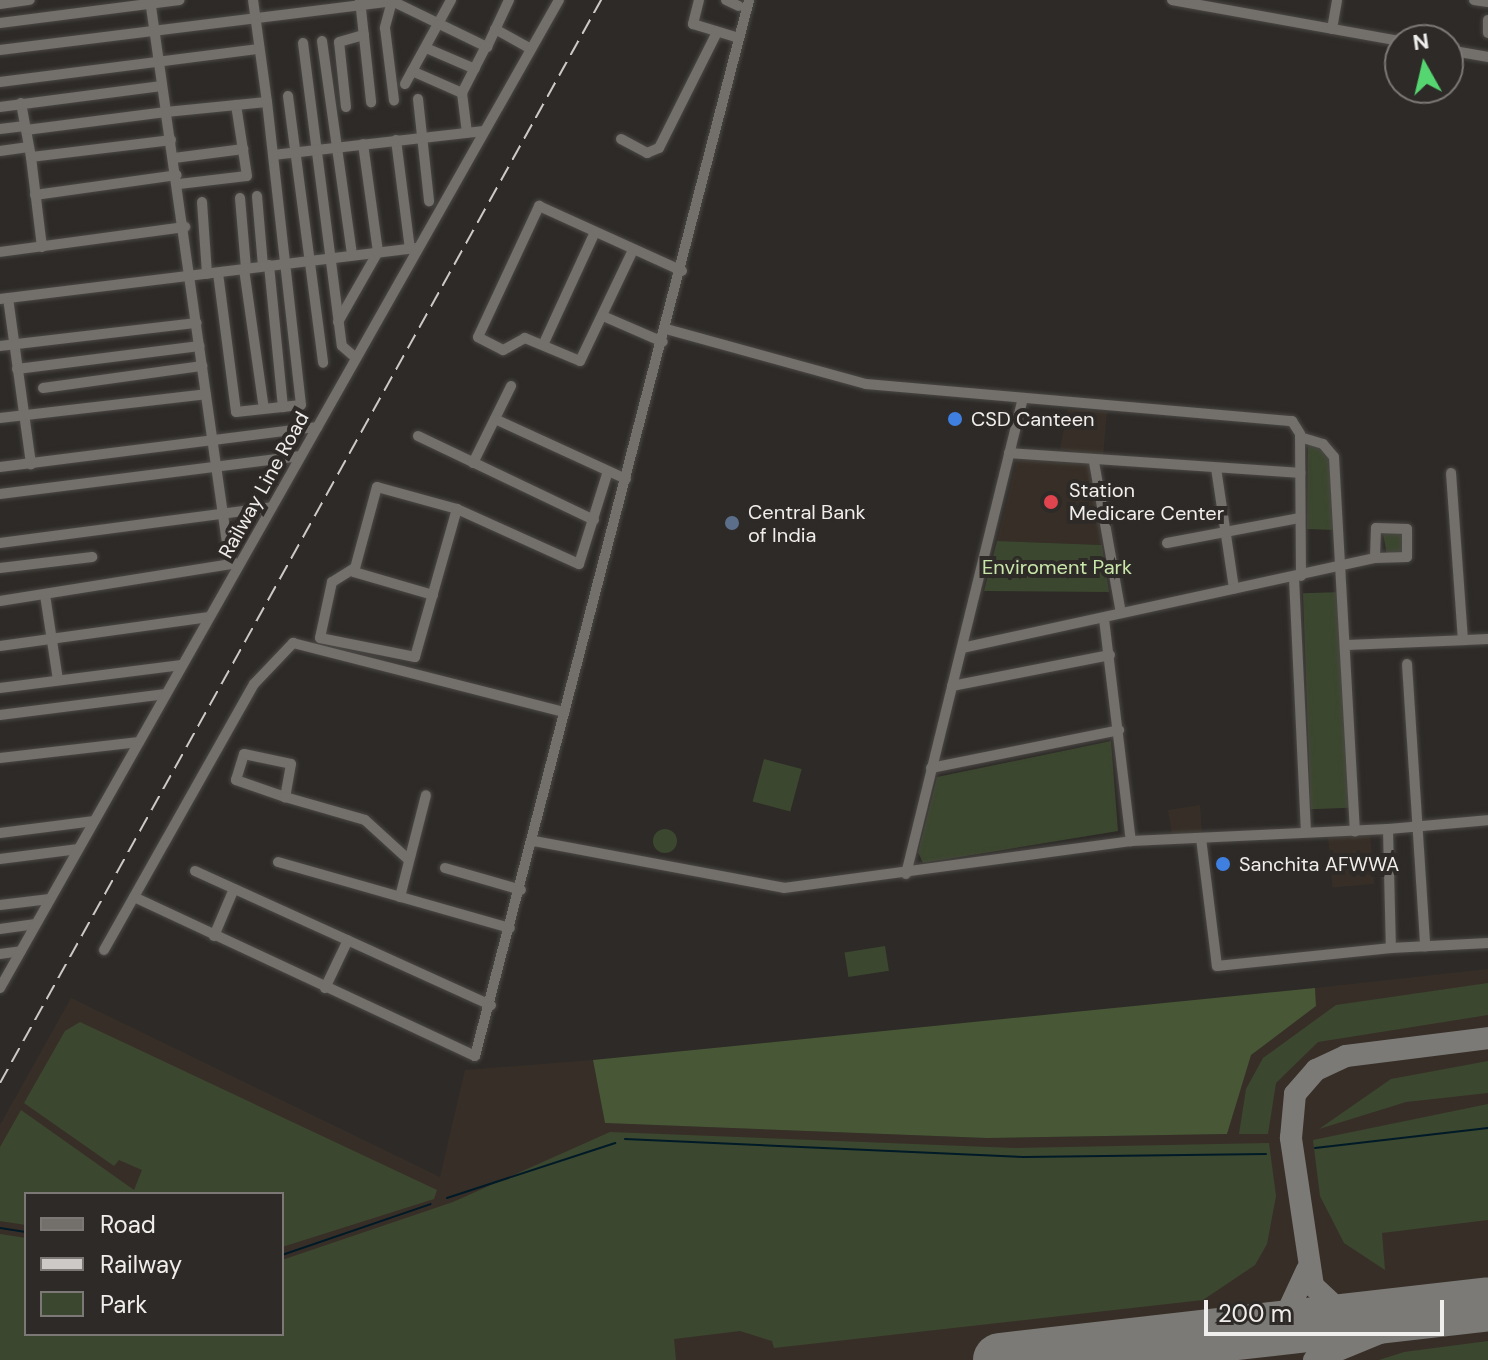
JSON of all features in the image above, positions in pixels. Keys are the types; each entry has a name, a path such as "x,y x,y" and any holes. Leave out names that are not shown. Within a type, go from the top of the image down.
{"street":[{"path":"0,4 30,0"},
{"path":"0,23 180,0"},
{"path":"202,202 236,412 302,404 253,0"},
{"path":"405,84 451,0"},
{"path":"467,133 462,93 509,0"},
{"path":"699,0 692,22 739,38"},
{"path":"134,897 474,1057 491,1005 534,841 564,712 682,271 739,38 744,3 726,0"},
{"path":"1172,0 1384,38"},
{"path":"1332,29 1337,0"},
{"path":"1474,0 1488,2"},
{"path":"360,1 371,102"},
{"path":"0,50 360,1 399,2 486,46"},
{"path":"0,601 45,595 52,587 235,564 215,464 185,227 150,2"},
{"path":"394,100 385,28 399,2"},
{"name":"Railway Line Road","path":"1,985 209,617 235,564 272,507 414,248 531,49 553,2"},
{"path":"1488,20 1488,33"},
{"path":"495,29 531,49"},
{"path":"621,139 647,153 659,148 717,32"},
{"path":"346,107 339,42 364,35"},
{"path":"322,41 352,255"},
{"path":"303,43 338,322 343,350 356,358"},
{"path":"426,48 475,69"},
{"path":"0,82 259,49"},
{"path":"1464,53 1488,57"},
{"path":"412,71 462,93"},
{"path":"0,107 162,86"},
{"path":"288,96 323,363"},
{"path":"418,99 429,201"},
{"path":"0,129 267,102"},
{"path":"21,103 42,247"},
{"path":"35,195 178,179 247,176 236,105"},
{"path":"273,155 484,131"},
{"path":"0,151 30,152 171,140"},
{"path":"31,464 4,298 414,248 396,140"},
{"path":"338,322 378,252 363,144"},
{"path":"174,158 243,149"},
{"path":"257,196 283,407"},
{"path":"240,198 245,269 264,409"},
{"path":"633,250 580,361 520,338 499,349 477,330 537,207 682,271"},
{"path":"0,252 185,227"},
{"path":"543,345 595,232"},
{"path":"603,316 663,342"},
{"path":"0,346 197,323"},
{"path":"666,329 866,384 1022,400 1287,420 1300,437 1333,453 1338,569 1347,645 1355,831"},
{"path":"17,369 200,346"},
{"path":"43,388 202,366"},
{"path":"473,463 511,386"},
{"path":"0,418 206,394"},
{"path":"906,874 1022,400"},
{"path":"495,419 607,474 626,479"},
{"path":"0,467 317,427"},
{"path":"418,436 594,520"},
{"path":"1300,437 1298,577 1306,832"},
{"path":"1009,453 1078,462 1300,473"},
{"path":"0,494 215,464 301,456"},
{"path":"1094,462 1121,613"},
{"path":"1216,468 1234,589"},
{"path":"1451,473 1463,640"},
{"path":"457,509 413,658 322,639 332,582 353,569 377,487 457,509 579,564 607,474"},
{"path":"0,543 272,507"},
{"path":"1167,543 1299,518"},
{"path":"0,568 92,557"},
{"path":"962,648 1338,569 1375,558"},
{"path":"353,569 433,595"},
{"path":"45,595 58,680"},
{"path":"0,646 209,617"},
{"path":"1104,619 1131,841"},
{"path":"1347,645 1488,639"},
{"path":"104,950 254,684 293,643 564,712"},
{"path":"952,686 1110,655"},
{"path":"1407,664 1420,826 1425,946"},
{"path":"0,688 182,665"},
{"path":"0,715 166,694"},
{"path":"931,768 1119,730"},
{"path":"0,758 139,742"},
{"path":"285,797 292,765 244,754 236,780 285,797 365,820 409,860"},
{"path":"400,897 426,795"},
{"path":"534,841 784,888 906,874 1131,841 1355,831 1488,820"},
{"path":"0,833 94,821"},
{"path":"1388,829 1391,948"},
{"path":"1201,838 1217,966 1391,948 1488,943"},
{"path":"0,859 78,849"},
{"path":"278,862 510,928"},
{"path":"445,868 521,890"},
{"path":"195,871 233,891 491,1005"},
{"path":"214,936 233,891"},
{"path":"0,905 50,899"},
{"path":"0,929 36,924"},
{"path":"325,988 348,940"},
{"path":"0,954 21,951"}],"shaded area":[{"path":"1068,409 1107,412 1103,457 1060,449"},
{"name":"Station Medicare Center","path":"1017,459 1091,464 1102,545 997,541"},
{"path":"1200,805 1202,833 1172,835 1168,810"},
{"path":"1370,834 1374,884 1333,887 1328,838"},
{"path":"1488,969 1488,1360 0,1360 0,1125 71,998 440,1177 465,1070 593,1060 605,1123 987,1138 1227,1134 1250,1055 1316,1006 1315,988"}],"green space":[{"path":"1308,442 1331,455 1335,530 1307,529"},
{"path":"1406,531 1405,553 1387,556 1383,533"},
{"name":"Enviroment Park","path":"997,541 1102,545 1109,592 984,591"},
{"path":"1342,592 1350,808 1311,809 1303,593"},
{"path":"1111,741 1118,831 923,863 918,852 937,777"},
{"path":"764,759 802,769 790,812 753,802"},
{"path":"665,829 674,832 677,841 674,850 665,853 656,850 653,841 656,832"},
{"path":"885,946 889,971 848,977 845,952"},
{"path":"1488,983 1488,1015 1318,1042 1276,1083 1268,1134 1239,1134 1246,1089 1263,1058 1336,1005"},
{"path":"1315,988 1316,1006 1251,1055 1227,1134 987,1138 605,1123 593,1060"},
{"path":"80,1022 437,1190 434,1199 284,1246 284,1192 24,1192 24,1225 0,1221 0,1147 21,1110 134,1190 142,1170 119,1160 114,1166 24,1103 65,1031"},
{"path":"1488,1061 1488,1093 1406,1102 1319,1129 1391,1079"},
{"path":"1488,1104 1488,1220 1382,1233 1385,1270 1344,1243 1320,1196 1313,1140"},
{"path":"610,1132 1014,1148 1269,1143 1276,1196 1267,1244 1255,1265 1203,1300 774,1348 772,1341 740,1331 674,1339 676,1360 0,1360 0,1234 24,1238 24,1336 284,1336 284,1259 453,1202"},
{"path":"1488,1341 1488,1360 1379,1360 1404,1352"}],"waterway":[{"path":"1315,1148 1488,1128"},
{"path":"625,1139 1024,1157 1266,1154"},
{"path":"447,1198 615,1143"},
{"path":"284,1254 431,1204"},
{"path":"0,1228 24,1232"}],"taxiway":[{"path":"1390,1315 1340,1311 1313,1286 1291,1138 1295,1094 1316,1070 1346,1056 1488,1038"},
{"path":"1237,1333 1287,1313 1307,1270"},
{"path":"1314,1360 1392,1328 1488,1304"}],"runway":[{"path":"1000,1360 1488,1304"}],"railway":[{"path":"0,1083 601,0"}],"place":[{"name":"CSD Canteen","path":"955,419"},
{"name":"Station Medicare Center","path":"1051,502"},
{"name":"Central Bank of India","path":"732,523"},
{"name":"Sanchita AFWWA","path":"1223,864"}]}
